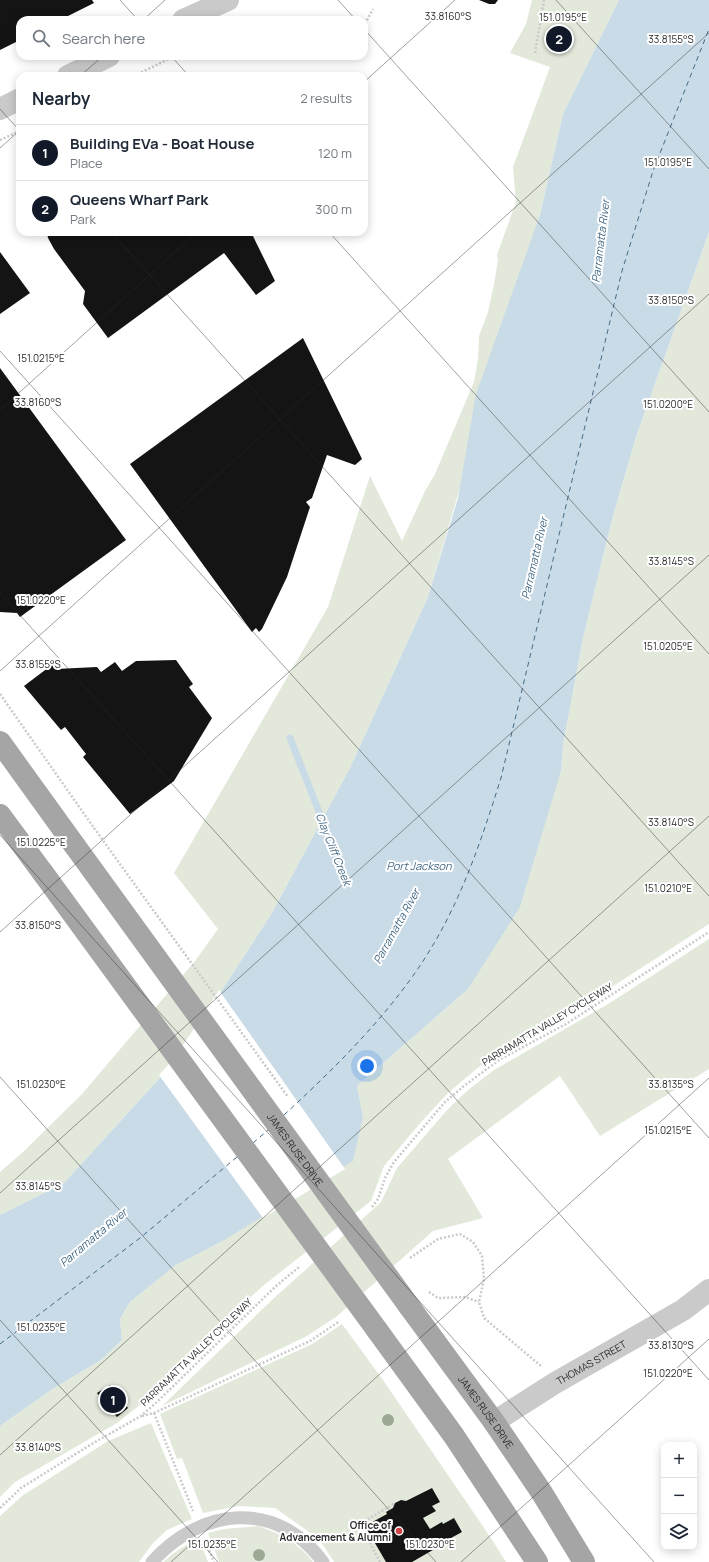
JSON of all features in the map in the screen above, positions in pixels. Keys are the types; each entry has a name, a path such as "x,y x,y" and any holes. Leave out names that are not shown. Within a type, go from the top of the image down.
{"main road":[{"name":"JAMES RUSE DRIVE","path":"0,742 494,1422 542,1493 584,1562"},
{"path":"0,815 454,1436 537,1562"}],"street":[{"path":"192,16 228,0"},
{"path":"76,72 101,60"},
{"path":"0,109 16,101"},
{"name":"THOMAS STREET","path":"494,1422 555,1383 683,1310 709,1290"}],"lane":[{"path":"152,1562 162,1551 181,1537 199,1527 219,1520 234,1518 254,1518 270,1521 287,1528 314,1549 323,1562"}],"path":[{"path":"534,53 544,0"},
{"path":"368,18 372,9"},
{"path":"142,72 167,60"},
{"path":"0,140 16,133"},
{"path":"0,694 94,828 289,1098"},
{"name":"PARRAMATTA VALLEY CYCLEWAY","path":"372,1207 378,1199 385,1178 394,1162 445,1102 464,1086 499,1060 566,1024 709,932"},
{"path":"410,1258 438,1239 460,1234 473,1242 482,1256 484,1279 478,1302 484,1318 540,1366"},
{"name":"PARRAMATTA VALLEY CYCLEWAY","path":"0,1508 21,1488 90,1445 141,1416 276,1286 299,1267"},
{"path":"429,1292 438,1298 465,1297 478,1302"},
{"path":"141,1416 154,1413 310,1341 340,1321"},
{"path":"154,1413 199,1527"},
{"path":"380,1562 360,1524 395,1503"}],"shaded area":[{"path":"532,0 619,0 563,114 540,215 428,597 350,768 272,913 178,1058 64,1183 0,1215 0,1172 23,1152 82,1094 195,961 218,929 174,873 328,607 370,476 402,541 425,491 435,474 474,382 478,359 479,336 488,312 498,260 497,255 516,202 513,167 550,67 510,53 526,24"},
{"path":"709,232 709,924 558,1022 503,1050 475,1070 447,1094 384,1166 371,1201 264,1285 188,1354 150,1397 117,1423 15,1482 0,1497 0,1426 54,1388 101,1360 122,1340 120,1319 130,1302 176,1265 221,1242 363,1117 357,1086 468,989 561,771 563,745 583,638 613,516 636,437"},
{"path":"709,939 709,1069 600,1136 560,1076 448,1159 483,1218 433,1231 336,1317 307,1336 162,1406 273,1299 381,1202 397,1168 448,1109 468,1090 494,1070 608,1004"},
{"path":"342,1324 383,1380 506,1562 334,1562 319,1539 275,1508 239,1506 203,1513 182,1458 177,1459 160,1414 312,1344"},
{"path":"151,1423 192,1519 167,1530 153,1543 139,1562 0,1562 0,1516 22,1496 108,1441"},
{"path":"258,1526 274,1532 288,1540 302,1550 313,1562 219,1562 208,1533 224,1529"},
{"path":"199,1539 208,1562 163,1562 180,1549"}],"water":[{"name":"Port Jackson","path":"619,0 709,0 709,232 636,437 613,516 583,638 563,745 561,771 520,907 468,989 357,1086 363,1117 353,1161 221,1242 176,1265 130,1302 120,1319 122,1340 101,1360 54,1388 0,1426 0,1215 64,1183 178,1058 272,913 350,768 428,597 458,498 476,394 540,215 563,114"}],"pier":[{"path":"219,990 345,1169 263,1218 159,1075 176,1056"}],"building":[{"path":"0,0 92,0 94,3 68,16 16,16 16,42 0,50"},
{"path":"479,0 498,0 495,4 489,4"},
{"path":"48,236 253,236 275,281 256,295 224,253 108,338 83,304 85,291 54,249"},
{"path":"0,252 30,293 0,314"},
{"path":"303,338 362,459 355,465 327,455 312,498 306,502 310,507 287,577 262,629 259,632 256,628 252,632 130,464"},
{"path":"0,368 126,540 20,617 17,613 0,612"},
{"path":"176,660 193,684 189,687 212,718 174,781 130,814 83,757 86,754 65,727 61,730 24,686 53,664 56,669 97,667 101,672 115,662 122,671 136,661"},
{"path":"110,1385 128,1408 117,1417 97,1393"},
{"path":"432,1488 440,1502 432,1506 436,1511 423,1518 430,1529 442,1522 443,1524 454,1518 462,1532 412,1562 386,1562 365,1526 387,1514 386,1512 393,1508 395,1503 401,1500 406,1501"}],"waterway":[{"name":"Clay Cliff Creek","path":"290,738 325,827"}],"ferry route":[{"path":"284,1115 345,1056 384,1014 402,991 433,945 444,925 472,863 501,778 622,271 653,171 709,29"},
{"path":"253,1143 268,1130"},
{"path":"0,1344 140,1238 237,1157"}],"place":[{"name":"Queens Wharf Park","path":"559,39"},
{"name":"Building EVa - Boat House","path":"113,1400"},
{"name":"Office of Advancement & Alumni","path":"399,1531"}],"water label":[{"name":"Parramatta River","path":"600,241"},
{"name":"Parramatta River","path":"534,558"},
{"name":"Parramatta River","path":"396,926"},
{"name":"Parramatta River","path":"93,1237"}]}
